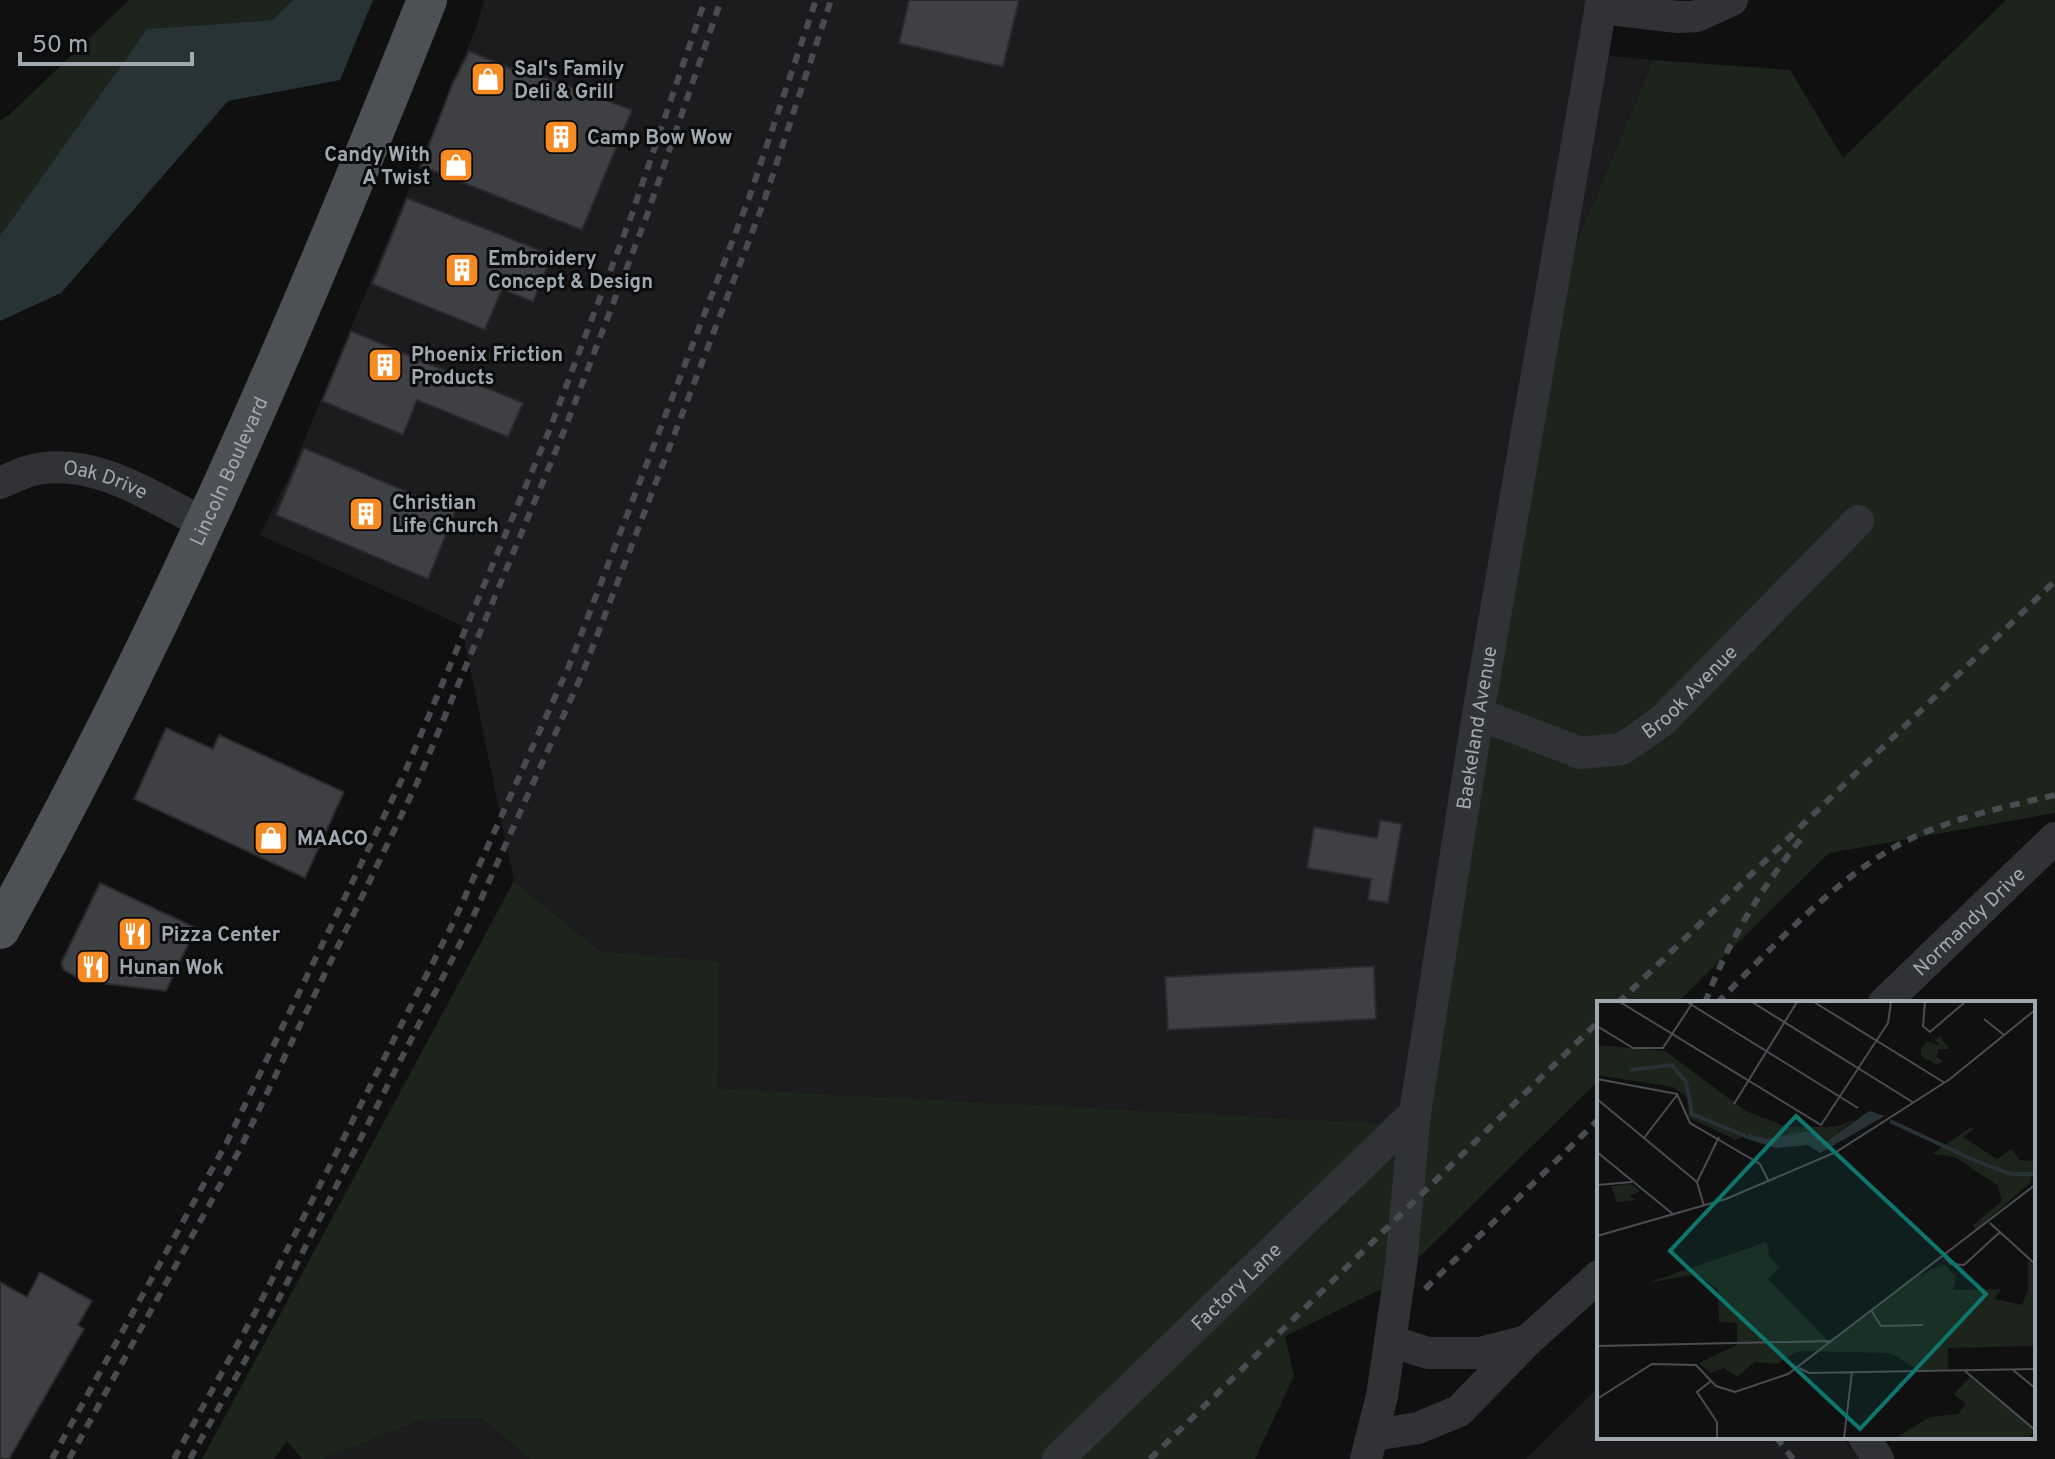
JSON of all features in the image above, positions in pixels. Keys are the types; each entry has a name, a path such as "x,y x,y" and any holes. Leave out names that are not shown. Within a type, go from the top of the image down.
{"main road":[{"name":"Lincoln Boulevard","path":"0,929 44,851 206,524 313,282 427,0"}],"street":[{"path":"1601,4 1687,17 1713,10 1732,0"},
{"name":"Baekeland Avenue","path":"1370,1447 1390,1341 1401,1266 1415,1113 1478,714 1601,4"},
{"name":"Oak Drive","path":"0,483 29,471 56,467 81,468 104,474 206,524"},
{"name":"Brook Avenue","path":"1478,714 1581,753 1622,749 1662,721 1858,521"},
{"name":"Normandy Drive","path":"1886,1001 2055,838"},
{"name":"Factory Lane","path":"1058,1459 1415,1113"},
{"path":"1370,1447 1459,1411 1527,1341 1597,1278"},
{"path":"1390,1341 1428,1353 1480,1353 1527,1341"},
{"path":"1865,1439 1878,1459"}],"shaded area":[{"path":"129,0 293,0 272,20 147,29 0,236 0,120 8,116"},
{"path":"293,0 373,0 340,80 228,101 61,293 0,321 0,236 147,29 272,20"},
{"path":"484,0 1613,0 1601,55 1653,60 1530,355 1418,1125 716,1088 718,961 600,951 514,881 461,625 260,535 289,477 478,23"},
{"path":"2006,0 2055,0 2055,813 1829,853 1679,1001 1597,1001 1597,1082 1392,1284 1285,1336 1294,1376 1255,1459 529,1459 483,1419 421,1420 324,1459 302,1459 287,1441 274,1459 202,1459 514,881 600,951 719,961 717,1088 1418,1125 1530,355 1653,60 1790,70 1843,158"},
{"path":"1597,1389 1597,1439 1844,1439 1859,1459 1526,1459"},
{"path":"483,1419 529,1459 324,1459 421,1420"}],"building":[{"path":"909,0 1019,0 1003,67 899,43"},
{"name":"Camp Bow Wow","path":"469,51 527,75 529,71 632,110 582,230 421,166 452,85"},
{"name":"Embroidery Concept & Design","path":"407,198 552,255 533,302 502,289 485,330 372,284"},
{"name":"Phoenix Friction Products","path":"351,331 523,403 508,437 417,400 403,435 322,401"},
{"name":"Christian Life Church","path":"304,448 455,512 428,579 276,515"},
{"name":"MAACO","path":"166,728 213,749 219,735 344,792 305,878 134,799"},
{"path":"1380,820 1402,824 1388,903 1368,900 1371,879 1307,868 1314,827 1377,838"},
{"path":"100,883 196,928 166,991 83,981 64,970 61,963"},
{"path":"1374,966 1376,1019 1168,1030 1165,977"},
{"path":"40,1272 92,1301 78,1325 84,1329 9,1459 0,1459 0,1282 27,1297"}],"railway":[{"path":"52,1459 227,1142 403,777 549,431 632,214 705,0"},
{"path":"69,1459 240,1149 417,783 562,436 646,218 721,0"},
{"path":"174,1459 257,1309 455,919 569,666 749,198 816,0"},
{"path":"190,1459 270,1316 469,926 583,672 763,204 831,0"},
{"path":"1620,1001 2055,581"},
{"path":"1719,1001 1809,912 1860,869 1887,852 1948,824 2055,795"},
{"path":"1706,1001 1724,957 1748,914 1804,835"},
{"path":"1150,1459 1597,1023"},
{"path":"1425,1289 1597,1121"},
{"path":"1778,1439 1793,1459"}],"place":[{"name":"Sal's Family Deli & Grill","path":"488,79"},
{"name":"Camp Bow Wow","path":"561,137"},
{"name":"Candy With A Twist","path":"456,165"},
{"name":"Embroidery Concept & Design","path":"462,270"},
{"name":"Phoenix Friction Products","path":"385,365"},
{"name":"Christian Life Church","path":"366,514"},
{"name":"MAACO","path":"271,838"},
{"name":"Pizza Center","path":"135,934"},
{"name":"Hunan Wok","path":"93,967"}]}
